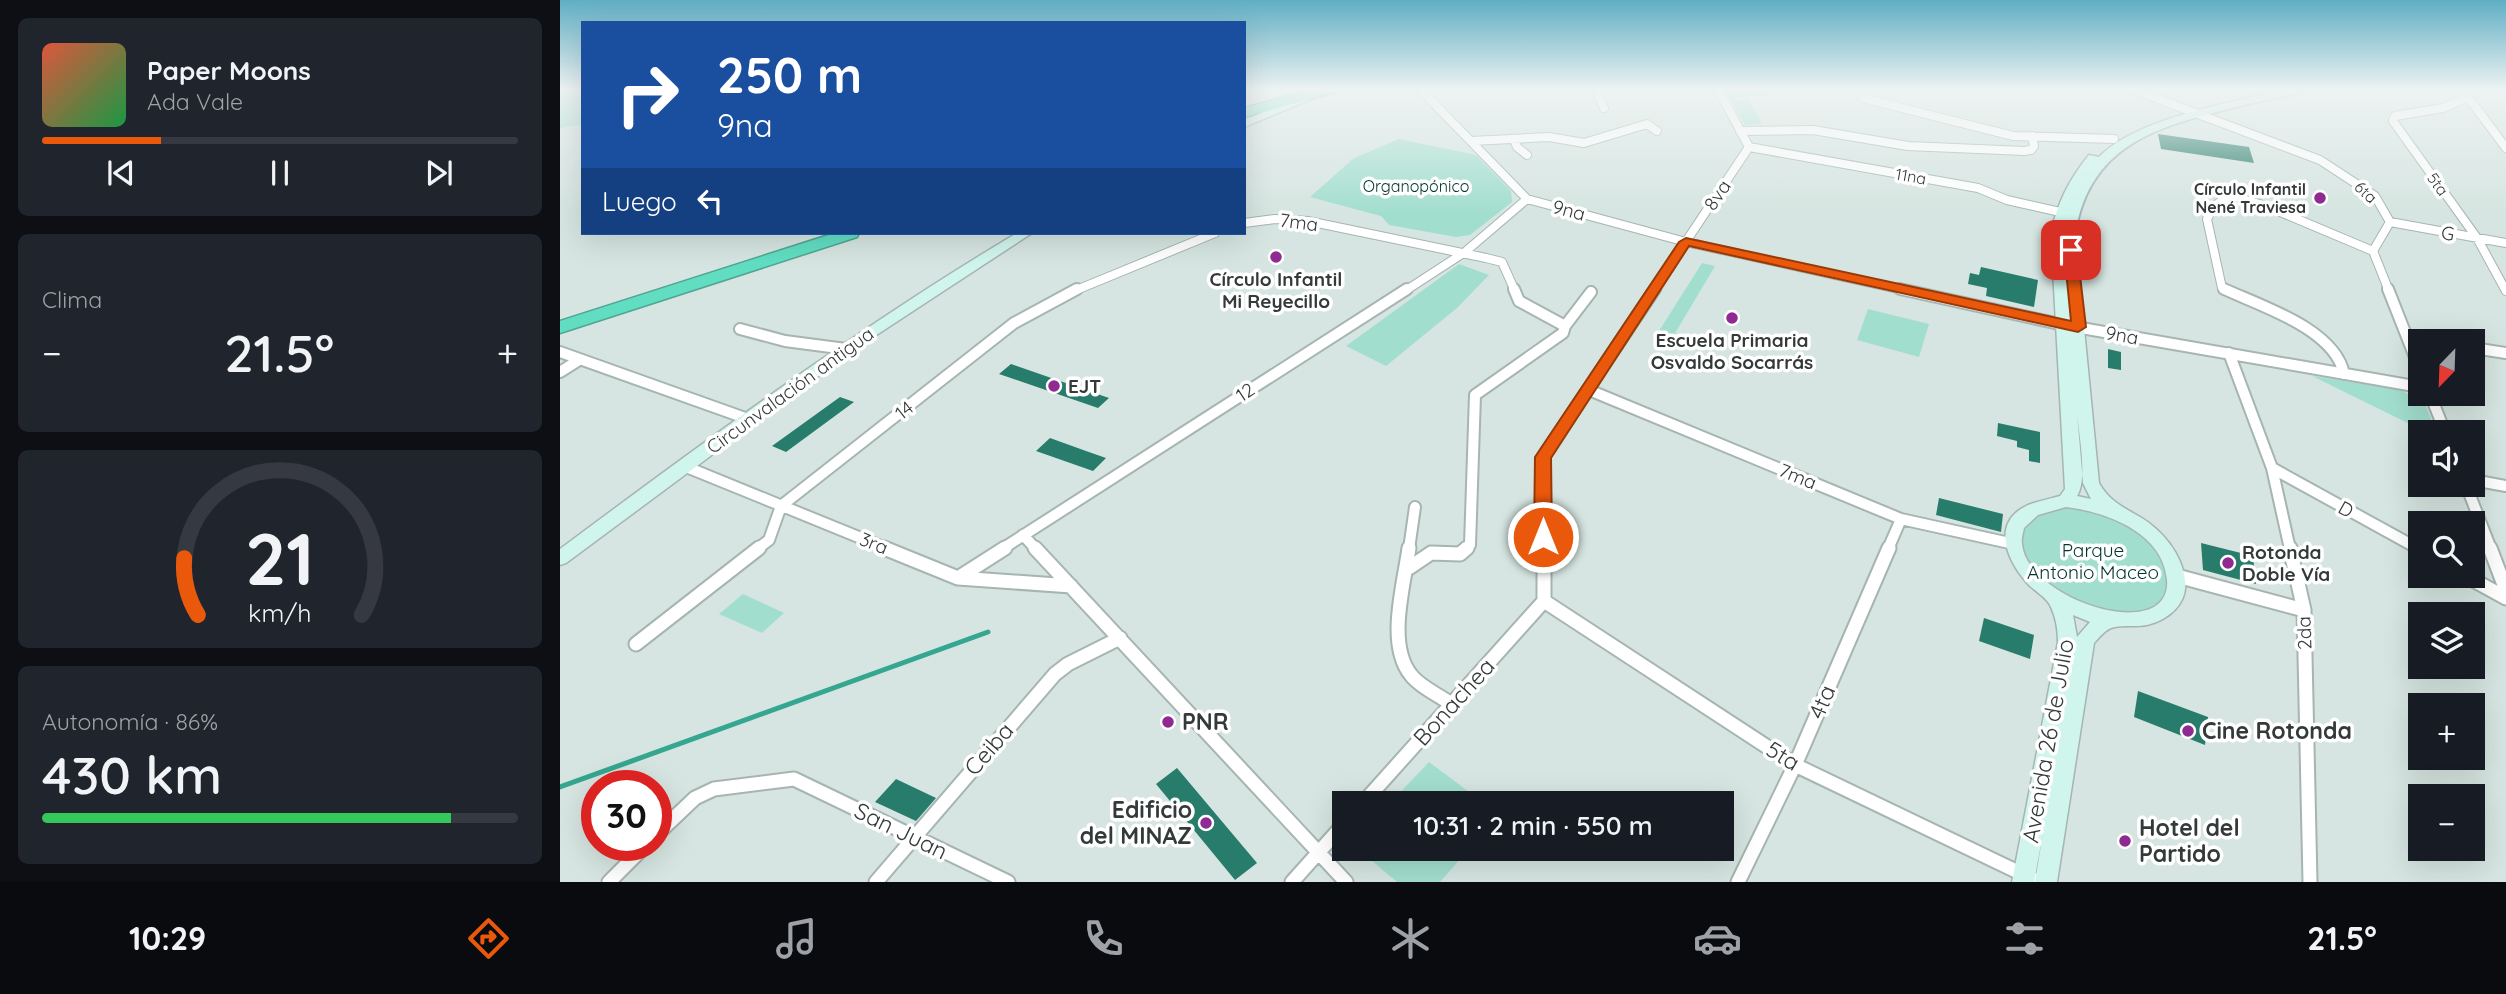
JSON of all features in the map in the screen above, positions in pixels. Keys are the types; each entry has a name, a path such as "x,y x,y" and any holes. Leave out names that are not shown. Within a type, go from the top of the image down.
{"highway":[{"path":"560,315 815,235"},
{"path":"560,327 845,235"}],"main road":[{"path":"2066,502 2073,490 2074,479 2069,236 2066,213 2079,174 2097,151 2132,130"},
{"path":"2066,213 2108,155 2153,130"},
{"name":"Circunvalación antigua","path":"560,558 846,349 938,286 1023,235"},
{"path":"2071,326 2091,483 2099,498 2115,512"},
{"path":"2066,502 2088,504 2115,512 2140,525 2160,542 2174,562 2179,582 2174,600 2160,613 2138,620 2111,620 2082,613 2058,602 2038,587 2023,570 2013,536 2018,522 2029,511 2046,504 2066,502"},
{"name":"Avenida 26 de Julio","path":"2029,880 2067,649 2067,625 2058,602"},
{"name":"Avenida 26 de Julio","path":"2046,882 2085,640 2097,627 2111,620"}],"street":[{"name":"9na","path":"1460,130 1527,199 1686,242 2071,326 2408,385"},
{"path":"1471,141 1549,137 1584,143 1627,130"},
{"path":"1749,148 1740,131 1801,130"},
{"path":"1814,130 1908,146 2024,151 2031,150 2034,146 2032,136"},
{"path":"1988,130 2003,134 2114,139"},
{"name":"6ta","path":"2244,130 2320,160 2375,196 2390,222 2373,251"},
{"name":"5ta","path":"2400,130 2477,239 2506,291"},
{"path":"2494,130 2506,148"},
{"path":"1514,139 1517,147 1527,155"},
{"name":"11na","path":"1749,148 1978,188 2007,200 2066,213"},
{"name":"8va","path":"1544,601 1543,457 1749,148"},
{"path":"2344,373 2339,358 2315,335 2222,288 2207,228 2207,219 2214,206 2230,195 2266,206 2373,251 2408,338"},
{"name":"12","path":"958,578 1465,252 1527,199"},
{"name":"7ma","path":"1246,222 1256,219 1289,218 1465,252 1502,262 1519,301 1565,326"},
{"name":"G","path":"2390,222 2506,243"},
{"name":"14","path":"781,506 1014,323 1077,289 1210,235"},
{"path":"1411,545 1431,553 1460,554 1470,545 1475,395 1563,333 1565,326 1591,292"},
{"path":"740,329 785,341 846,349"},
{"path":"2485,350 2506,353"},
{"path":"560,352 748,419"},
{"name":"2da","path":"2229,353 2272,468 2304,610 2310,882"},
{"path":"560,372 579,359"},
{"name":"7ma","path":"1589,390 1901,519 2014,544"},
{"name":"3ra","path":"684,466 958,578 1071,586"},
{"name":"D","path":"2272,468 2408,543"},
{"path":"2485,482 2506,486"},
{"path":"2471,497 2506,590"},
{"path":"636,644 769,540 781,506"},
{"path":"1415,507 1409,568 1398,632 1400,659 1413,678 1451,704"},
{"name":"4ta","path":"1738,882 1795,765 1901,519"},
{"path":"1023,535 1346,882"},
{"path":"1409,568 1431,553"},
{"path":"2177,576 2304,610"},
{"path":"2485,586 2506,598"},
{"name":"5ta","path":"1544,601 1795,765 2029,880"},
{"name":"Bonachea","path":"1374,791 1544,601"},
{"name":"Ceiba","path":"876,882 1055,674 1068,664 1120,638"},
{"name":"San Juan","path":"672,820 695,798 714,789 793,779 1008,882"},
{"path":"1292,882 1332,837"},
{"path":"609,882 630,861"}],"green space":[{"name":"Organopónico","path":"1399,139 1476,155 1511,191 1512,202 1470,235 1456,237 1389,225 1381,216 1310,197 1354,158"},
{"path":"1702,263 1715,266 1674,335 1659,331"},
{"path":"1459,264 1489,275 1457,308 1386,366 1346,346"},
{"path":"1868,309 1929,324 1919,357 1857,340"},
{"path":"2312,376 2401,390 2408,394 2408,406 2426,406 2431,420 2408,420 2408,423"},
{"name":"Parque Antonio Maceo","path":"2060,507 2109,516 2139,532 2160,557 2166,572 2168,584 2163,598 2149,609 2135,614 2121,614 2090,609 2047,589 2021,555 2020,532 2034,515"},
{"path":"743,594 784,613 762,633 719,614"},
{"path":"1429,762 1468,791 1401,791"},
{"path":"1372,861 1458,861 1440,882 1397,882"}],"building":[{"path":"2158,134 2249,147 2254,163 2161,149"},
{"path":"1981,267 2038,280 2034,307 1986,296 1987,288 1968,284 1970,273 1979,275"},
{"path":"2108,349 2121,352 2121,370 2108,368"},
{"name":"EJT","path":"1011,364 1109,398 1098,408 999,374"},
{"path":"840,397 854,402 786,452 772,446"},
{"path":"1998,423 2040,432 2040,463 2029,461 2029,450 2017,447 2017,441 1997,436"},
{"path":"1050,438 1106,458 1093,471 1036,451"},
{"path":"1939,498 2003,514 2001,532 1936,515"},
{"name":"Rotonda Doble Vía","path":"2201,543 2253,556 2256,584 2203,570"},
{"path":"1984,618 2034,635 2030,659 1979,641"},
{"name":"Cine Rotonda","path":"2138,691 2208,717 2205,745 2134,717"},
{"name":"Edificio del MINAZ","path":"1177,768 1257,863 1235,880 1156,784"},
{"path":"896,779 936,798 916,821 875,802"}],"waterway":[{"path":"560,787 988,632"}],"place":[{"name":"Círculo Infantil Nené Traviesa","path":"2320,198"},
{"name":"Círculo Infantil Mi Reyecillo","path":"1276,257"},
{"name":"Escuela Primaria Osvaldo Socarrás","path":"1732,318"},
{"name":"EJT","path":"1054,386"},
{"name":"Rotonda Doble Vía","path":"2228,563"},
{"name":"PNR","path":"1168,722"},
{"name":"Cine Rotonda","path":"2188,731"},
{"name":"Edificio del MINAZ","path":"1206,823"},
{"name":"Hotel del Partido","path":"2125,841"}],"route":[{"path":"1543,537 1543,457 1686,242 2078,327 2071,250"}]}
